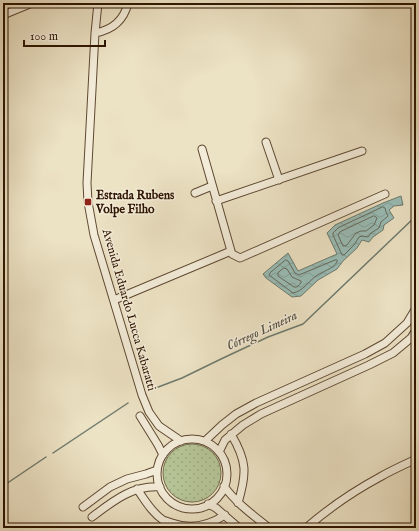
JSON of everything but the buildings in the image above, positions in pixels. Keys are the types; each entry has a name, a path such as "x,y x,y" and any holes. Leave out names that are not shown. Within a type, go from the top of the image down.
{"street":[{"path":"3,15 32,3"},
{"name":"Avenida Eduardo Lucca Kabaratti","path":"98,3 87,183 88,202 94,235 142,395 149,412 159,426 180,441"},
{"path":"95,33 106,30 116,24 124,15 128,3"},
{"path":"266,142 279,180"},
{"path":"202,149 232,254 240,258 385,194"},
{"path":"216,201 362,151"},
{"path":"194,193 212,186"},
{"path":"114,300 231,251"},
{"path":"204,441 236,414 289,388 365,354 385,343 413,318 416,308"},
{"path":"219,452 225,440 243,424 261,414 369,365 393,352 411,338 416,330"},
{"path":"289,388 294,399"},
{"path":"140,416 163,455"},
{"path":"231,434 237,444 244,464 245,474 238,503"},
{"path":"196,439 204,441 219,452 224,460 226,478 224,486 220,494 208,504 197,508 179,506 171,502 164,495 160,487 157,479 159,461 170,446 180,441 196,439"},
{"path":"306,528 340,501 380,477 416,459"},
{"path":"83,507 110,487 127,479 157,470"},
{"path":"224,486 238,503 269,528"},
{"path":"92,517 117,498 137,489 160,487"},
{"path":"137,489 151,509 164,520 182,526 199,526 217,520 225,515"},
{"path":"208,504 216,508 239,528"},
{"path":"285,528 296,528"}],"green space":[{"path":"186,444 198,444 208,448 217,457 221,467 221,479 213,494 198,502 186,502 176,498 167,489 163,479 163,467 167,457 176,448"}],"water":[{"path":"401,196 403,205 394,206 389,210 394,218 384,225 383,230 369,242 362,240 357,248 337,269 318,280 301,296 292,297 266,278 263,274 288,253 298,271 337,254 327,233 335,225"}],"waterway":[{"name":"Córrego Limeira","path":"153,389 182,378 268,337 303,324 416,216"},
{"name":"Córrego Limeira","path":"53,453 128,403"},
{"name":"Córrego Limeira","path":"3,486 46,457"}],"place":[{"name":"Estrada Rubens Volpe Filho","path":"88,202"}]}
